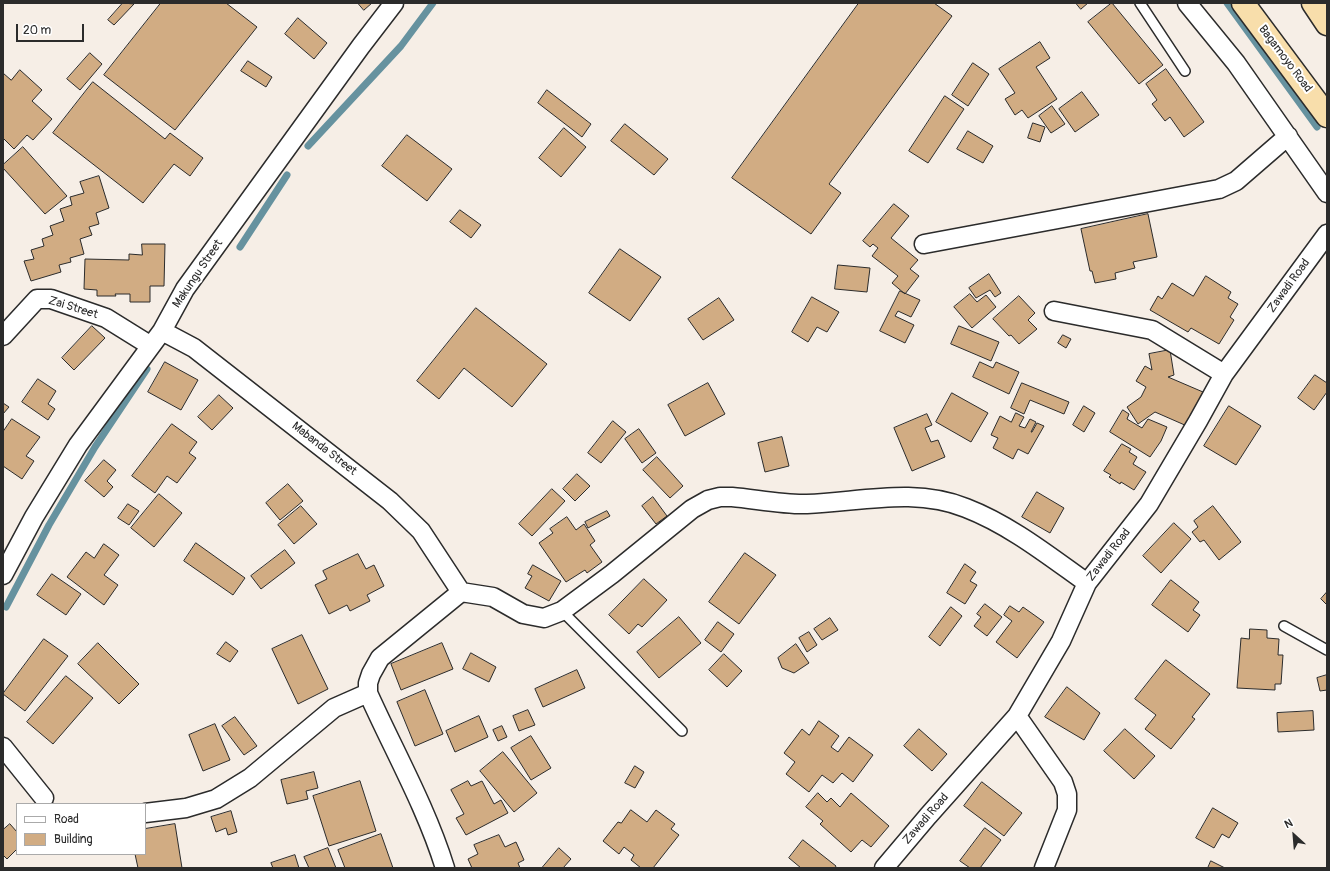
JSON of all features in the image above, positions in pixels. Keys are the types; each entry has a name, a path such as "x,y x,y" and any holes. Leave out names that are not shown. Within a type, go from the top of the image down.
{"highway":[{"name":"Bagamoyo Road","path":"1242,3 1327,116"},
{"path":"1313,3 1327,24"}],"street":[{"name":"Makungu Street","path":"3,575 34,517 78,445 162,331 185,289 361,46 394,3"},
{"path":"1187,3 1236,63 1327,193"},
{"path":"924,244 1219,189 1236,181 1288,136"},
{"name":"Zawadi Road","path":"884,868 1017,716 1061,640 1087,583 1149,504 1224,374 1327,234"},
{"name":"Zai Street","path":"3,336 37,299 51,299 106,318 151,346"},
{"path":"1054,311 1152,330 1224,374"},
{"name":"Mabanda Street","path":"162,331 194,348 390,502 421,531 462,592"},
{"path":"445,868 420,803 368,693 368,683 380,658 462,592 493,597 523,614 544,618 562,611 612,574 692,509 708,500 720,497 806,504 896,497 917,497 941,501 966,507 994,521 1087,583"},
{"path":"146,813 186,808 216,799 250,778 334,708 368,693"},
{"path":"1017,716 1063,782 1067,794 1067,810 1044,868"},
{"path":"3,747 44,798"}],"lane":[{"path":"1140,3 1184,71"},
{"path":"562,611 682,731"},
{"path":"1284,626 1327,650"}],"building":[{"path":"123,3 134,4 114,25 108,20"},
{"path":"161,3 226,3 257,27 175,130 104,75"},
{"path":"358,3 372,3 364,10"},
{"path":"859,3 934,3 952,16 829,184 841,193 811,234 732,178"},
{"path":"1076,3 1088,3 1081,9"},
{"path":"1112,3 1163,65 1139,84 1088,22"},
{"path":"298,18 327,43 314,59 285,34"},
{"path":"1040,42 1050,58 1036,67 1057,99 1028,118 1022,110 1015,115 1005,99 1015,93 999,69"},
{"path":"90,53 102,64 80,90 67,79"},
{"path":"248,61 272,77 266,87 241,71"},
{"path":"973,63 989,74 968,106 952,95"},
{"path":"1166,69 1204,122 1184,137 1170,117 1165,121 1152,104 1157,100 1146,84"},
{"path":"20,70 42,90 32,101 52,119 33,140 27,135 14,149 3,138 3,73 11,80"},
{"path":"93,82 165,139 170,133 203,158 190,176 174,164 143,203 53,133"},
{"path":"547,90 591,124 582,137 538,103"},
{"path":"1082,92 1099,115 1075,132 1059,109"},
{"path":"945,96 964,109 928,163 909,151"},
{"path":"1052,106 1065,124 1051,133 1039,116"},
{"path":"1033,123 1045,127 1040,142 1028,138"},
{"path":"625,124 668,159 654,175 611,141"},
{"path":"564,128 586,147 561,177 539,158"},
{"path":"968,131 993,146 983,163 957,149"},
{"path":"407,135 452,169 427,201 382,166"},
{"path":"23,147 67,196 45,214 3,168 3,165"},
{"path":"99,176 109,208 96,213 99,224 89,227 92,235 80,239 84,254 70,258 71,262 59,265 61,272 31,281 24,261 34,259 31,250 44,246 42,239 53,235 50,226 64,221 60,209 72,205 70,197 84,193 80,182"},
{"path":"894,204 909,216 891,238 918,260 910,269 919,276 905,294 892,283 898,276 872,256 878,248 873,244 870,247 863,241"},
{"path":"460,210 481,225 471,238 450,222"},
{"path":"1148,214 1157,257 1133,262 1135,268 1115,273 1116,279 1095,283 1092,271 1090,271 1081,229"},
{"path":"142,244 165,244 164,286 150,286 150,302 130,302 130,294 97,296 97,290 84,289 85,259 129,260 129,254 142,255"},
{"path":"620,249 661,277 630,321 589,293"},
{"path":"838,265 870,268 867,292 835,289"},
{"path":"989,274 1001,293 995,297 990,290 976,298 969,288"},
{"path":"1206,276 1231,292 1228,298 1238,304 1230,317 1234,320 1219,344 1191,328 1188,332 1150,310 1158,296 1162,299 1172,283 1193,296"},
{"path":"900,291 920,300 911,317 898,311 895,316 914,325 905,343 880,331"},
{"path":"970,294 977,302 986,295 996,307 972,328 954,307"},
{"path":"1019,296 1035,313 1028,320 1037,329 1019,344 993,319"},
{"path":"812,297 839,312 827,332 817,327 808,342 792,332"},
{"path":"719,298 734,320 703,340 688,319"},
{"path":"476,308 547,364 512,407 464,368 439,399 417,381"},
{"path":"92,326 105,338 74,370 62,358"},
{"path":"959,326 999,342 991,361 951,344"},
{"path":"1063,335 1071,339 1066,348 1058,343"},
{"path":"1170,350 1174,375 1168,377 1203,392 1187,426 1155,412 1138,424 1127,407 1141,397 1146,387 1136,381 1145,366 1152,370 1149,354"},
{"path":"165,362 198,380 181,410 148,392"},
{"path":"980,362 993,368 996,362 1019,372 1009,394 973,377"},
{"path":"1315,375 1327,383 1327,392 1314,410 1298,398"},
{"path":"38,379 56,391 48,404 55,409 48,420 22,402"},
{"path":"708,383 725,414 685,436 668,405"},
{"path":"1022,383 1069,402 1064,414 1030,400 1024,414 1011,408"},
{"path":"952,393 988,413 971,442 936,422"},
{"path":"219,395 233,408 212,430 198,417"},
{"path":"3,403 9,407 3,414"},
{"path":"1084,406 1095,413 1084,432 1073,425"},
{"path":"1229,406 1261,426 1236,465 1204,446"},
{"path":"1123,410 1129,414 1127,419 1142,428 1148,419 1167,427 1161,441 1150,457 1110,432"},
{"path":"1016,413 1024,417 1019,426 1025,428 1030,419 1036,422 1031,432 1037,423 1044,426 1028,454 1018,449 1013,459 993,448 998,438 991,435 1000,416 1011,422"},
{"path":"927,414 932,425 925,428 931,442 938,440 945,457 912,471 894,428"},
{"path":"12,419 40,437 26,456 34,461 22,479 3,466 3,432"},
{"path":"613,421 626,432 601,463 588,453"},
{"path":"172,424 197,442 189,453 196,458 177,483 167,476 155,493 132,476"},
{"path":"639,429 656,453 642,463 625,439"},
{"path":"782,437 789,466 765,472 758,443"},
{"path":"1122,444 1131,449 1129,452 1137,457 1133,464 1146,472 1134,490 1121,482 1120,484 1109,477 1111,475 1104,471"},
{"path":"657,457 683,486 670,498 643,470"},
{"path":"104,460 116,470 107,481 113,487 104,497 85,481"},
{"path":"577,474 590,486 575,501 563,489"},
{"path":"288,484 303,501 280,520 266,503"},
{"path":"552,489 565,501 532,536 519,524"},
{"path":"1037,492 1064,508 1050,533 1022,517"},
{"path":"159,494 182,513 154,547 131,528"},
{"path":"653,497 667,516 656,524 642,506"},
{"path":"128,504 139,511 129,525 118,518"},
{"path":"301,506 317,524 294,544 278,525"},
{"path":"1213,506 1241,542 1219,560 1204,540 1200,542 1192,532 1198,527 1194,521"},
{"path":"607,511 610,516 588,528 585,522"},
{"path":"567,517 576,530 584,524 595,541 590,545 602,562 587,573 585,570 566,582 539,543 553,533 550,529"},
{"path":"1174,523 1191,539 1161,573 1143,556"},
{"path":"196,543 245,578 233,595 184,561"},
{"path":"104,544 119,555 104,575 118,585 104,605 67,577 86,552 94,558"},
{"path":"285,550 295,563 261,589 251,576"},
{"path":"745,553 776,575 739,624 709,602"},
{"path":"358,554 366,569 374,565 384,586 367,595 370,601 350,611 347,605 329,614 315,585 327,579 323,571"},
{"path":"965,564 976,572 970,581 977,585 965,604 947,593"},
{"path":"533,565 561,581 549,601 525,588 532,576 528,574"},
{"path":"52,574 81,594 66,615 37,595"},
{"path":"644,579 667,600 642,627 638,624 629,634 609,615"},
{"path":"1171,580 1199,602 1193,610 1200,615 1188,632 1152,605"},
{"path":"1327,592 1327,605 1321,599"},
{"path":"985,604 1002,617 987,636 974,626 981,617 977,614"},
{"path":"1010,606 1019,612 1023,607 1044,622 1017,658 996,642 1012,621 1004,615"},
{"path":"951,607 962,616 940,646 929,637"},
{"path":"679,617 701,643 659,678 637,652"},
{"path":"830,618 838,630 822,640 814,629"},
{"path":"718,622 734,634 721,652 705,640"},
{"path":"1250,629 1267,630 1267,638 1279,639 1278,655 1283,655 1281,684 1275,684 1275,690 1237,688 1241,638 1249,639"},
{"path":"809,632 817,645 807,652 799,638"},
{"path":"302,635 328,689 298,704 272,649"},
{"path":"44,639 68,656 25,711 3,694"},
{"path":"226,642 238,651 230,662 217,654"},
{"path":"98,643 139,684 119,704 78,664"},
{"path":"442,643 453,669 401,690 391,664"},
{"path":"796,644 809,663 794,673 782,668 778,658"},
{"path":"471,653 496,667 489,682 463,669"},
{"path":"724,654 742,671 727,687 709,670"},
{"path":"1166,660 1210,694 1192,717 1195,719 1171,749 1145,729 1156,715 1135,699"},
{"path":"577,670 585,688 543,707 535,689"},
{"path":"1327,675 1327,690 1320,691 1317,678"},
{"path":"66,676 93,698 53,744 27,722"},
{"path":"1067,687 1100,713 1084,740 1045,717"},
{"path":"425,690 443,734 415,746 397,702"},
{"path":"528,710 535,725 519,731 513,716"},
{"path":"1313,711 1314,730 1278,732 1277,713"},
{"path":"479,716 488,737 455,752 446,731"},
{"path":"235,717 257,746 244,755 222,726"},
{"path":"819,721 839,736 831,747 838,752 849,737 873,755 853,782 842,773 833,783 822,775 809,792 786,774 795,762 784,753 802,729 809,735"},
{"path":"215,724 230,760 203,771 189,735"},
{"path":"502,726 507,737 498,741 493,730"},
{"path":"919,729 947,754 932,771 904,746"},
{"path":"1125,729 1155,756 1134,779 1104,751"},
{"path":"531,736 551,768 531,780 511,748"},
{"path":"503,752 537,793 514,812 480,771"},
{"path":"635,766 644,772 635,788 625,783"},
{"path":"314,772 318,788 306,791 308,799 287,804 281,780"},
{"path":"360,781 376,831 329,846 313,796"},
{"path":"468,781 471,786 482,781 494,804 501,800 508,813 466,835 456,818 464,814 451,790"},
{"path":"982,782 1022,813 1004,836 964,806"},
{"path":"818,793 827,802 831,798 840,807 851,793 889,826 871,847 862,840 851,852 820,824 823,821 806,807"},
{"path":"1213,808 1238,823 1229,838 1222,834 1214,848 1196,838"},
{"path":"631,810 647,822 656,810 675,824 671,829 679,835 653,868 641,868 631,860 634,855 624,847 619,854 603,841 618,822 621,823"},
{"path":"231,811 237,832 228,835 226,828 216,832 211,817"},
{"path":"10,824 16,831 16,850 7,859 3,855 3,830"},
{"path":"175,824 182,868 138,868 135,855 146,855 146,829"},
{"path":"985,828 1001,840 980,868 970,868 960,861"},
{"path":"381,834 393,868 345,868 338,850"},
{"path":"499,835 505,847 516,842 524,860 518,863 520,868 472,868 468,859 478,854 474,845"},
{"path":"803,840 836,866 835,868 801,868 789,858"},
{"path":"328,848 336,868 309,868 304,857"},
{"path":"559,848 571,859 563,868 542,868"},
{"path":"295,855 299,868 273,868 271,863"},
{"path":"1211,861 1225,868 1208,868"}],"waterway":[{"path":"308,146 401,46 433,3"},
{"path":"1227,3 1317,127"},
{"path":"240,247 287,175"},
{"path":"6,607 49,525 95,447 147,369"}]}
